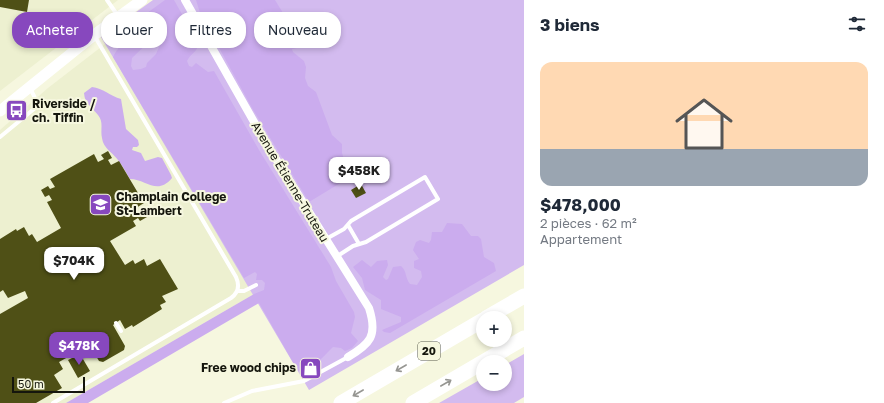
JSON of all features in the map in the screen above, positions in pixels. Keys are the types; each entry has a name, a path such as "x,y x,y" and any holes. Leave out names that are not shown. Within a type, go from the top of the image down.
{"highway":[{"path":"498,311 524,296"},
{"name":"20","path":"341,403 476,324"},
{"path":"412,403 524,338"}],"street":[{"path":"126,12 142,0"},
{"name":"Avenue Étienne-Truteau","path":"185,0 266,143 335,257 366,304 372,322 369,342 348,357"},
{"path":"0,111 101,30"}],"lane":[{"path":"107,0 115,12"},
{"path":"53,403 231,298 237,291 238,286 236,277 94,35"},
{"path":"0,137 34,109 36,103 35,97 29,87"},
{"path":"325,240 425,177 435,193 438,199 366,242 359,244 335,257"},
{"path":"348,225 359,244"},
{"path":"237,291 244,291 256,285"},
{"path":"116,323 121,331"},
{"path":"224,403 252,391 304,381 348,357"}],"shaded area":[{"path":"0,0 118,0 93,19 93,12 12,12 12,48 56,48 0,91"},
{"path":"153,0 524,0 524,265 309,390 107,48 167,48 167,12 136,12"},
{"path":"165,0 174,0 181,12 175,12 175,48 197,48 187,61 189,66 192,67 196,63 208,72 214,71 259,150 331,267 336,281 354,312 355,317 351,333 358,341 352,348 345,351 341,348 333,347 309,368 298,371 259,303 88,403 66,403 254,294 264,290 265,283 262,280 256,280 257,274 255,272 244,278 113,57 119,48 142,48 132,58 131,66 133,70 146,67 147,63 156,54 159,48 167,48 167,12 148,12"},
{"path":"196,0 275,0 282,12 254,12 254,48 297,48 292,49 293,52 304,61 306,67 305,78 308,86 316,92 332,135 342,144 342,153 345,163 342,182 309,202 252,108 219,48 246,48 246,12 200,12"},
{"name":"Champlain College St-Lambert","path":"101,47 107,48 254,294 66,403 0,403 0,130 48,88"},
{"path":"92,87 100,89 121,99 126,129 138,140 139,145 137,147 133,147 132,150 141,153 145,161 158,157 162,158 172,178 167,183 161,186 156,186 130,179 120,162 104,145 100,118 89,105 84,93"},
{"path":"447,223 462,224 471,236 478,236 481,239 484,257 494,263 496,271 390,333 384,332 382,330 401,322 401,317 381,309 381,300 365,290 362,278 353,267 362,260 371,267 377,261 387,260 388,265 383,277 386,280 388,279 393,267 401,266 410,284 417,285 422,277 421,271 414,268 414,261 419,259 413,250 416,242 420,240 429,243 432,232 442,232"},
{"path":"524,354 524,397 514,403 439,403 476,382 476,391 512,391 512,361"}],"building":[{"path":"0,0 29,0 27,12 0,7"},
{"path":"108,151 112,158 108,160 111,165 119,161 144,203 136,208 139,213 143,211 147,217 140,221 138,218 133,221 136,226 110,241 125,265 133,260 135,264 144,259 147,266 160,259 178,289 162,296 166,302 160,305 162,309 133,327 132,325 125,329 120,320 113,325 125,346 124,350 103,362 99,361 92,349 86,353 84,348 59,362 63,369 54,375 62,388 36,403 0,403 0,314 28,298 25,291 8,298 3,290 0,292 0,239 16,229 17,231 24,227 29,236 32,234 37,242 61,228 47,202 52,200 49,195 45,197 41,190 48,186 50,189 55,187 50,179 94,154 98,162 104,159 101,155"},
{"path":"361,184 366,193 356,198 351,190"},
{"path":"80,354 90,371 78,378 68,360"}],"place":[{"name":"Riverside / ch. Tiffin","path":"16,111"},
{"name":"Champlain College St-Lambert","path":"100,204"},
{"name":"Free wood chips","path":"311,368"}]}
